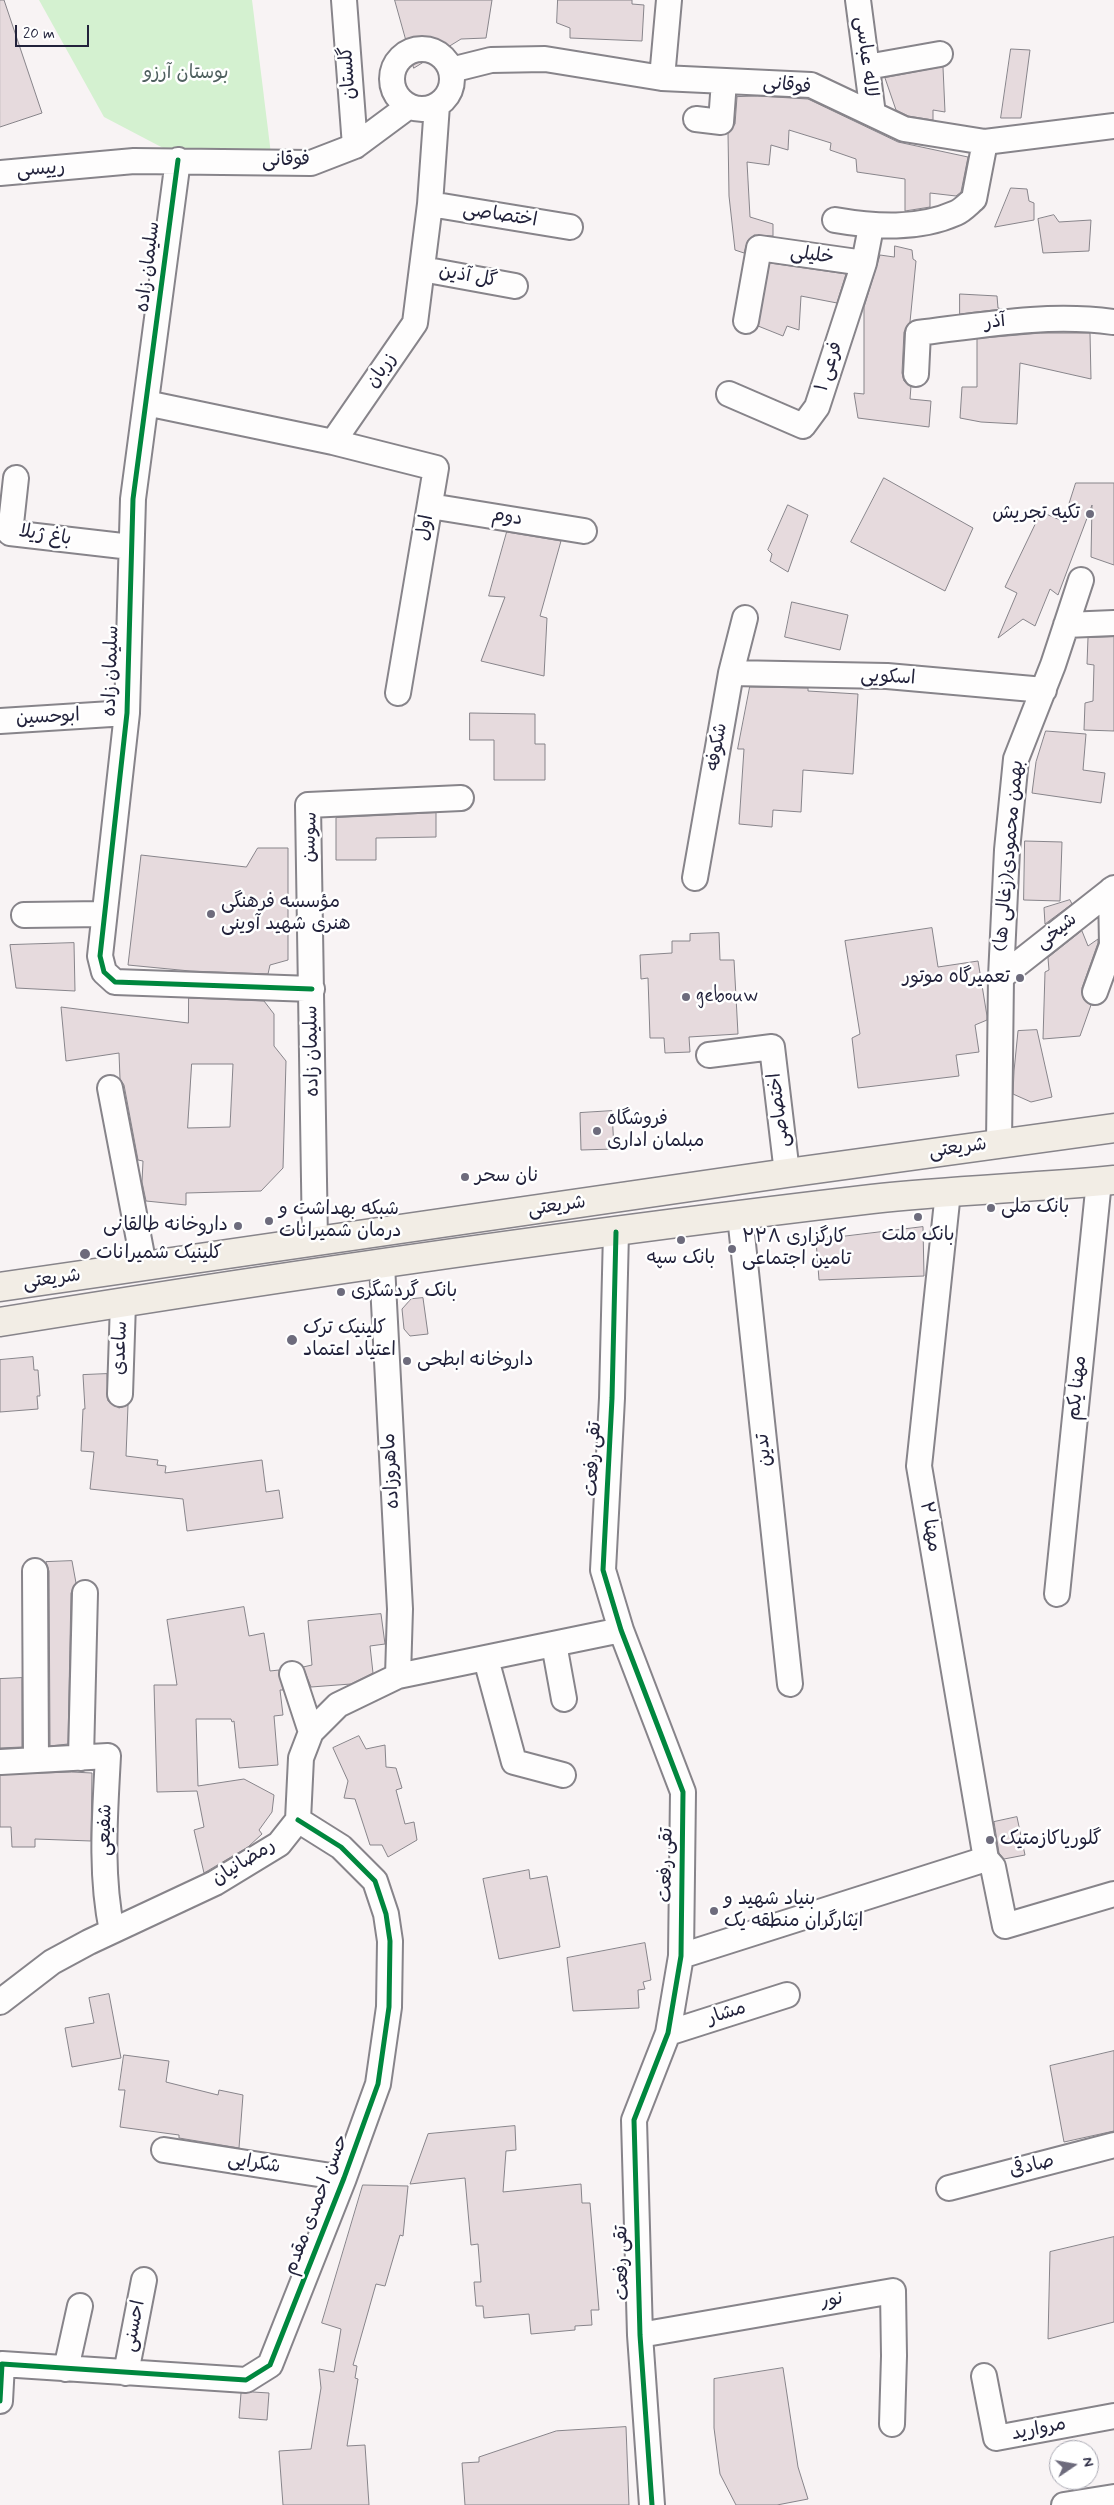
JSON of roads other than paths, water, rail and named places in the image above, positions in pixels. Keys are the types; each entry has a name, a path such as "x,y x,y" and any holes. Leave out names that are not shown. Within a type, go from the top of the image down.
{"main road":[{"name":"شریعتی","path":"0,1287 787,1173 1114,1128"},
{"name":"شریعتی","path":"0,1322 382,1265 740,1216 948,1192 1109,1182"}],"street":[{"name":"گلستان","path":"344,0 355,146"},
{"path":"662,78 668,0"},
{"name":"لاله عباسی","path":"858,0 872,114"},
{"path":"420,48 430,49 447,61 451,70 450,90 438,105 418,109 409,106 394,93 392,73 402,55 420,48"},
{"path":"867,66 940,54"},
{"name":"فوقانی","path":"451,70 491,60 545,59 662,78 811,85 904,128 985,142 1114,126"},
{"path":"696,119 721,122 724,81"},
{"name":"زربان","path":"333,442 415,323 430,204 438,105"},
{"name":"فوقانی","path":"81,166 134,161 178,160 311,163 355,146 409,106"},
{"path":"835,220 871,227 922,223 958,212 974,199 985,142"},
{"name":"سلیمان زاده","path":"178,160 133,499 127,713 100,956 104,972 115,982 312,989 315,1242"},
{"name":"رییسی","path":"0,173 81,166"},
{"name":"اختصاصی","path":"430,204 570,227"},
{"name":"فرعی ۱","path":"730,394 803,426 817,407 864,263 871,227"},
{"name":"خلیلی","path":"746,321 759,248 864,263"},
{"name":"گل آذین","path":"422,269 515,286"},
{"name":"آذر","path":"916,374 918,333 1023,320 1082,318 1113,322"},
{"path":"146,403 333,442"},
{"name":"اول","path":"333,442 436,468 398,693"},
{"name":"باغ ژیلا","path":"16,478 10,532 132,547"},
{"name":"دوم","path":"430,506 584,530"},
{"name":"بهمن محمودی(زغالی ها)","path":"999,1144 1001,977 1007,850 1016,759 1044,690 1081,580"},
{"name":"شکوفه","path":"695,878 731,673 745,618"},
{"path":"1066,626 1114,622"},
{"name":"اسکویی","path":"731,673 887,676 1044,690"},
{"name":"ابوحسین","path":"0,721 127,713"},
{"name":"سوسن","path":"312,989 309,804 461,798"},
{"path":"1095,992 1112,945 1112,889"},
{"name":"شیخی","path":"1001,977 1112,889"},
{"path":"24,914 104,914"},
{"name":"اختصاصی","path":"709,1055 772,1047 787,1173"},
{"path":"110,1088 144,1266"},
{"name":"مهنا یکم","path":"1057,1594 1109,1182"},
{"name":"مهنا ۲","path":"948,1192 919,1466 986,1859 993,1867 1005,1926 1114,1894"},
{"name":"تدین","path":"740,1216 790,1684"},
{"name":"تقی رفعت","path":"616,1232 612,1398 603,1570 621,1630 683,1792 681,1956 668,2033 634,2120 640,2334 652,2505"},
{"name":"ماهروزاده","path":"382,1265 400,1609 398,1676"},
{"name":"ساعدی","path":"120,1394 123,1303"},
{"path":"35,1571 36,1760"},
{"path":"81,1758 85,1593"},
{"path":"298,1820 301,1758 311,1732 338,1705 398,1676 621,1630"},
{"path":"554,1644 564,1699"},
{"path":"486,1659 514,1762 563,1775"},
{"path":"292,1674 311,1732"},
{"name":"شفیعی","path":"1,1762 108,1756 104,1845 108,1911 112,1931"},
{"name":"رمضانیان","path":"0,2002 52,1962 112,1931 215,1883 279,1844 298,1820"},
{"name":"حسن احمدی مقدم","path":"0,2395 2,2364 246,2380 270,2366 344,2178 378,2084 390,2007 389,1932 386,1914 375,1880 341,1847 298,1820"},
{"path":"681,1956 986,1859"},
{"name":"مشار","path":"668,2033 787,1995"},
{"name":"صادقی","path":"949,2188 1114,2145"},
{"name":"شکرایی","path":"164,2150 344,2178"},
{"name":"احسنی","path":"126,2373 144,2280"},
{"name":"نور","path":"640,2334 893,2291 892,2424"},
{"path":"66,2369 80,2306"},
{"name":"مروارید","path":"984,2376 996,2438 1114,2416"},
{"path":"0,2395 0,2401"},
{"path":"1064,2505 1114,2497"}],"place":[{"name":"تکیه تجریش","path":"1090,514"},
{"name":"مؤسسه فرهنگی هنری شهید آوینی","path":"211,914"},
{"name":"تعمیرگاه موتور","path":"1020,978"},
{"name":"gebouw","path":"686,997"},
{"name":"فروشگاه مبلمان اداری","path":"597,1131"},
{"name":"نان سحر","path":"465,1177"},
{"name":"بانک ملی","path":"991,1208"},
{"name":"بانک ملت","path":"918,1217"},
{"name":"شبکه بهداشت و درمان شمیرانات","path":"269,1221"},
{"name":"داروخانه طالقانی","path":"238,1226"},
{"name":"بانک سپه","path":"681,1240"},
{"name":"کارگزاری ٣٣٨ تامین اجتماعی","path":"732,1249"},
{"name":"کلینیک شمیرانات","path":"85,1254"},
{"name":"بانک گردشگری","path":"341,1292"},
{"name":"کلینیک ترک اعتیاد اعتماد","path":"292,1340"},
{"name":"داروخانه ابطحی","path":"407,1361"},
{"name":"گلوریاکازمتیک","path":"990,1840"},
{"name":"بنیاد شهید و ایثارگران منطقه یک","path":"714,1911"}],"park label":[{"name":"بوستان آرزو","path":"186,74"}]}
